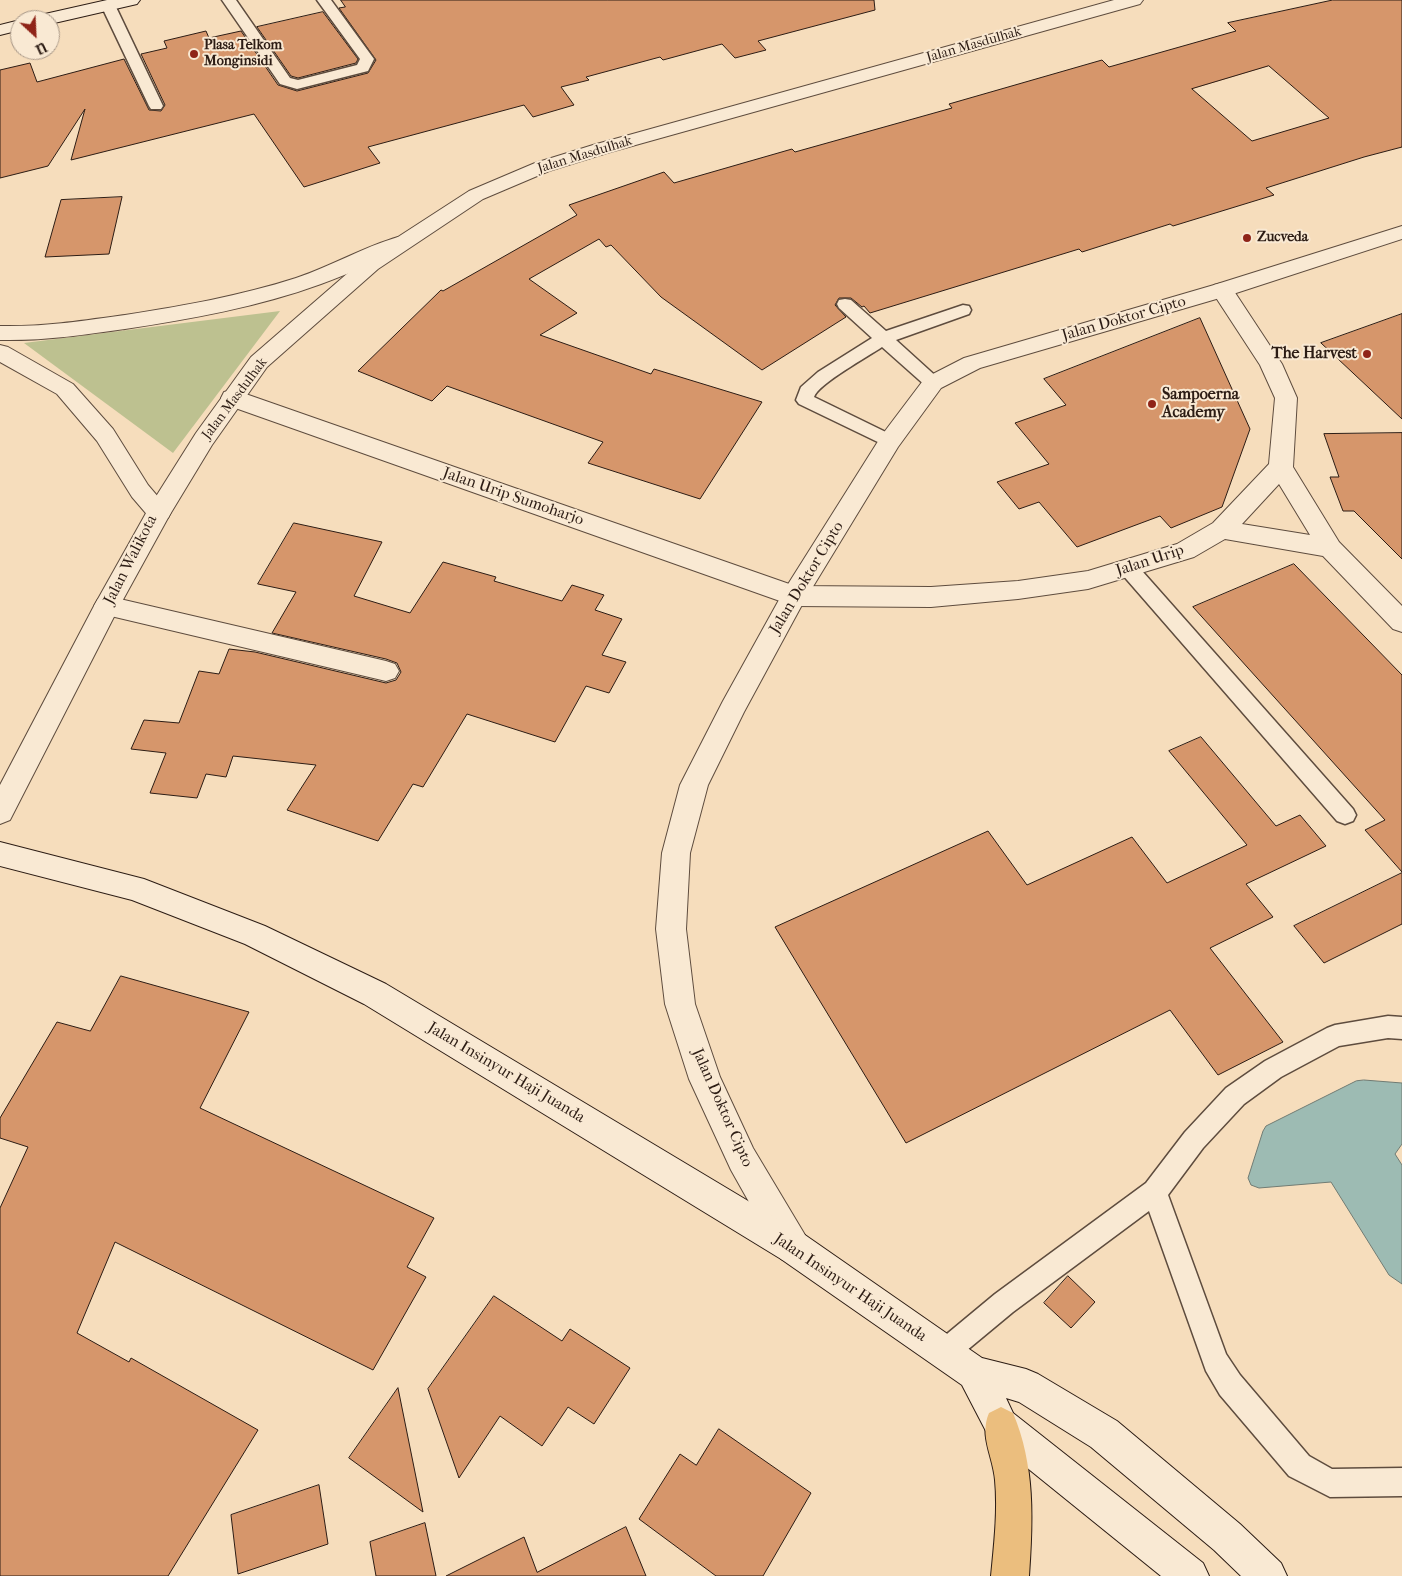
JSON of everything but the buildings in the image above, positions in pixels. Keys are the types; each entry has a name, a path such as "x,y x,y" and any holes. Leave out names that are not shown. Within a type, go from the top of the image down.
{"main road":[{"path":"1001,1425 1013,1478 1013,1542 1010,1576"}],"street":[{"name":"Jalan Masdulhak","path":"159,512 232,398 258,362 350,280 398,244 476,195 542,167 600,149 1134,0"},
{"path":"60,16 117,2"},
{"name":"Jalan Doktor Cipto","path":"793,1247 742,1159 705,1079 680,1004 671,929 676,853 694,785 732,708 794,596 890,441 933,383 972,363 1222,290 1402,232"},
{"path":"0,333 18,334 91,327 188,313 253,298 304,283 398,244"},
{"path":"1222,290 1271,364 1286,398 1281,467 1330,548 1402,622"},
{"name":"Jalan Walikota","path":"0,352 65,389 105,435 140,491 159,512 0,812"},
{"name":"Jalan Urip Sumoharjo","path":"232,398 794,596"},
{"name":"Jalan Urip","path":"794,596 932,597 1018,590 1088,580 1184,552 1222,529 1281,467"},
{"path":"1222,529 1330,548"},
{"path":"108,606 386,670"},
{"name":"Jalan Insinyur Haji Juanda","path":"0,854 134,888 254,935 375,994 793,1247 974,1373 1026,1386 1104,1434 1226,1537 1268,1576"},
{"name":"Jalan Insinyur Haji Juanda","path":"974,1373 1001,1425 1190,1576"}],"lane":[{"path":"229,0 285,81 297,85 362,68 367,60 324,0"},
{"path":"117,2 156,106"},
{"path":"845,304 933,383"},
{"path":"890,441 805,400 806,391 824,376 884,338 963,310"},
{"path":"1128,568 1346,815"},
{"path":"945,1352 1004,1303 1155,1192 1194,1140 1235,1096 1273,1069 1335,1036 1388,1027 1402,1028"},
{"path":"1155,1192 1215,1362 1230,1385 1280,1444 1300,1466 1330,1483 1402,1482"}],"green space":[{"path":"280,311 173,453 24,343"}],"water":[{"path":"1356,1081 1402,1083 1402,1144 1395,1154 1402,1165 1402,1284 1389,1275 1331,1182 1259,1188 1251,1185 1248,1178 1266,1126"}],"place":[{"name":"Plasa Telkom Monginsidi","path":"194,54"},
{"name":"Zucveda","path":"1247,238"},
{"name":"The Harvest","path":"1367,354"},
{"name":"Sampoerna Academy","path":"1152,404"}]}
